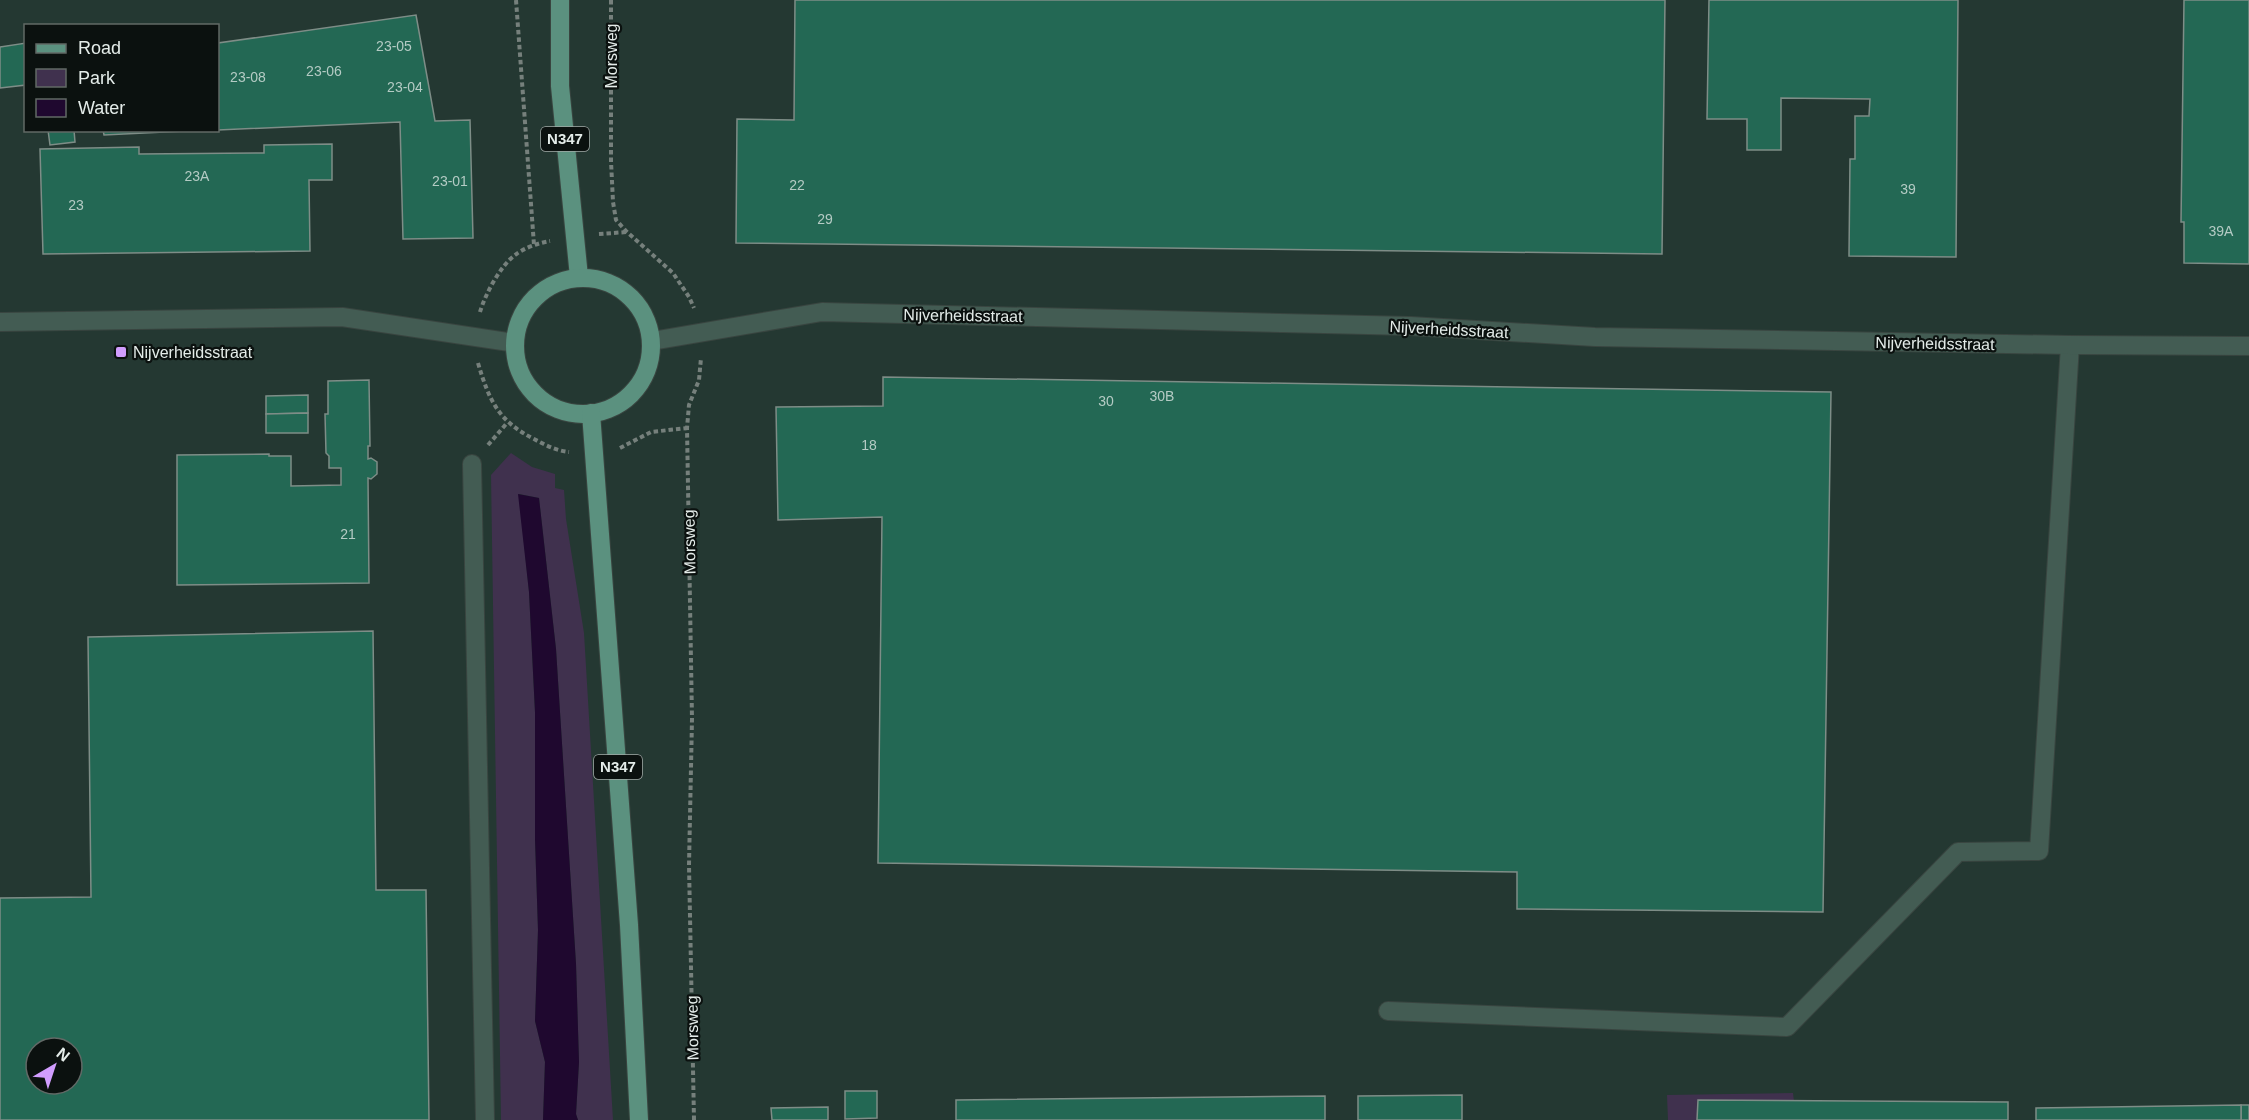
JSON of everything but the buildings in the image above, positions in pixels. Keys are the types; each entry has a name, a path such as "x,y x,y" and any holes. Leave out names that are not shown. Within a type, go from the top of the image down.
{"main road":[{"name":"N347","path":"560,0 560,86 579,277"},
{"path":"579,277 597,278 628,294 640,308 648,323 652,341 645,375 636,389 623,401 608,410 591,414 558,409 543,401 531,389 516,360 515,343 524,311 535,297 548,287 563,280 579,277"},
{"name":"N347","path":"591,414 629,913 639,1120"}],"street":[{"name":"Nijverheidsstraat","path":"652,341 822,312 1410,326 1595,337 2249,346"},
{"path":"0,322 342,317 515,343"},
{"path":"1388,1011 1787,1027 1958,852 2039,851 2070,345"},
{"path":"472,464 485,1120"}],"path":[{"path":"516,0 534,245"},
{"name":"Morsweg","path":"611,0 613,202 616,220 673,273 689,297 704,332 699,380 689,405 687,428 692,719 689,865 694,1120"},
{"path":"507,423 494,404 483,380 472,337 484,300 495,280 514,255 534,245 575,236 627,232"}],"shaded area":[{"path":"0,0 2249,0 2249,1120 0,1120"}],"green space":[{"path":"511,453 532,467 555,474 555,488 564,490 566,519 584,633 613,1120 578,1120 576,1114 579,1062 576,964 556,649 539,498 519,494 529,592 535,712 538,930 535,1021 545,1062 543,1120 501,1120 491,475"},
{"path":"1793,1093 1796,1120 1668,1120 1667,1095"}],"water":[{"path":"518,494 539,498 556,649 576,964 579,1062 576,1114 578,1120 543,1120 545,1062 535,1021 538,930 535,712 529,592"}],"place":[{"name":"Nijverheidsstraat","path":"121,352"}]}
